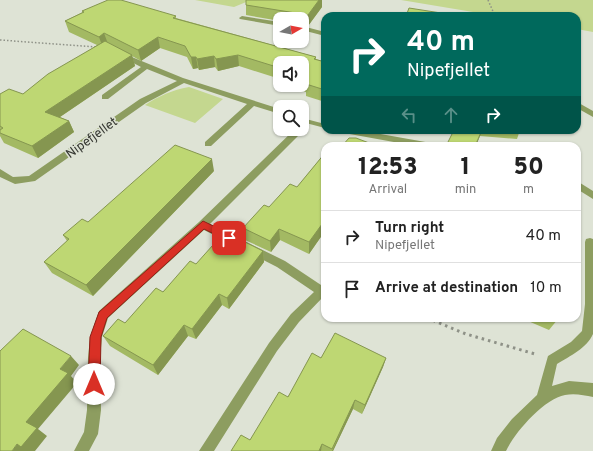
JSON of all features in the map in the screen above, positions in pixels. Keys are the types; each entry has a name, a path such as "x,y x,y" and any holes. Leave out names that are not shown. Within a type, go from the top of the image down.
{"street":[{"path":"242,18 273,23"},
{"path":"309,30 321,33"},
{"path":"107,47 146,67 183,81 273,110"},
{"name":"Nipefjellet","path":"105,98 146,67"},
{"name":"Nipefjellet","path":"0,172 5,178 10,180 23,181 32,179 143,101 183,81"},
{"path":"208,144 253,103"},
{"path":"581,107 593,115"},
{"path":"309,125 321,126"},
{"path":"361,134 395,142"},
{"path":"81,451 91,434 94,410 94,358 96,337 103,315 203,225 291,136"},
{"path":"585,186 593,196"},
{"path":"203,225 281,264 321,288"},
{"path":"543,398 552,360 570,350 587,334 592,316 590,242"},
{"path":"206,451 273,348 295,318 321,291"},
{"path":"498,451 510,431 543,398 562,389 579,388 593,390"}],"path":[{"path":"488,0 494,12"},
{"path":"0,40 107,47"},
{"path":"434,322 440,326 471,336 503,343 552,360"}],"green space":[{"path":"195,0 251,0 234,7"},
{"path":"401,0 593,0 593,32 581,30 581,12 473,12"},
{"path":"189,87 223,99 195,123 145,105 166,94"}],"building":[{"path":"108,0 121,0 176,16 173,18 273,45 273,48 283,48 316,57 314,59 321,61 321,89 309,85 309,56 273,56 273,66 238,55 216,59 214,56 197,59 196,57 191,57 185,46 158,37 138,50 104,33 99,37 65,21 84,12 82,11"},
{"path":"246,0 319,0 309,14 309,12 289,12 246,5"},
{"path":"409,8 435,12 408,12"},
{"path":"105,41 132,55 45,112 69,121 32,146 0,133 0,130 3,128 0,126 0,94 9,89 23,94 48,74"},
{"path":"452,134 480,134 477,142 448,142"},
{"path":"349,138 356,138 366,142 346,142"},
{"path":"175,145 212,159 86,285 44,262 69,239 63,235 82,219 88,222"},
{"path":"321,158 321,226 309,242 279,229 270,241 243,228 264,205 269,207 290,184 297,187"},
{"path":"235,237 263,251 227,298 219,294 192,329 184,325 153,365 103,336 118,319 125,323 156,288 163,292 190,261 196,264 213,245 224,250"},
{"path":"23,329 71,356 60,369 68,373 26,422 37,428 21,447 17,444 12,451 0,451 0,351"},
{"path":"335,333 386,358 365,405 355,400 332,449 322,444 319,451 231,451 241,435 250,440 279,392 288,397 312,353 321,358"}],"route":[{"path":"94,384 96,337 103,315 203,225 229,238"}]}
